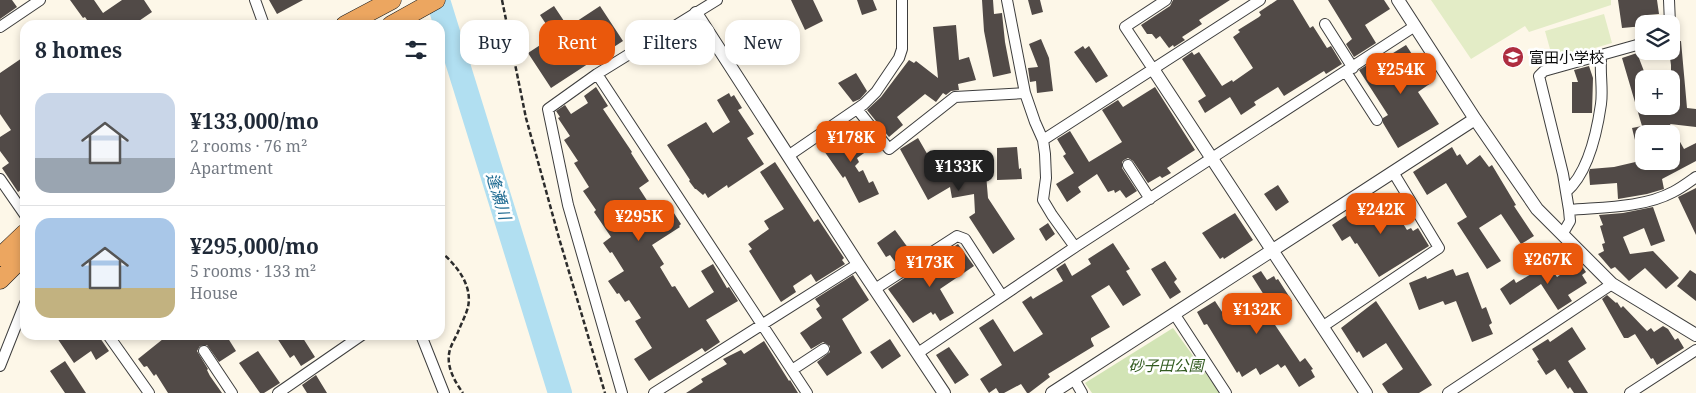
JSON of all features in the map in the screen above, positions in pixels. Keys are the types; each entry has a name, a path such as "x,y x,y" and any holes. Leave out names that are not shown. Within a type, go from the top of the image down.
{"highway":[{"path":"400,20 436,0"},
{"path":"355,20 387,3"},
{"path":"0,257 20,238"},
{"path":"0,280 20,260"}],"street":[{"path":"0,28 40,0"},
{"path":"255,0 262,20"},
{"path":"622,393 568,205 548,109 597,74 716,0"},
{"path":"788,156 858,109 876,92 901,54 903,41 902,0"},
{"path":"1007,0 1025,94 1043,140 1046,178 1043,200 1074,247"},
{"path":"1166,0 1125,27 1366,393"},
{"path":"1043,140 1260,0"},
{"path":"1398,0 1475,119 1537,209 1612,284 1696,335"},
{"path":"1669,0 1670,15"},
{"path":"696,14 944,393"},
{"path":"1325,24 1377,120"},
{"path":"918,353 1074,247 1415,26"},
{"path":"1562,233 1570,221 1569,210 1563,174 1539,76 1544,71 1635,46"},
{"path":"1566,192 1577,182 1589,155 1601,102 1601,61 1599,56"},
{"path":"597,74 807,393"},
{"path":"858,109 889,149 955,97 1025,94"},
{"path":"1052,393 1475,119"},
{"path":"1128,165 1150,199"},
{"path":"1322,326 1439,248 1393,172"},
{"path":"1569,210 1622,206 1653,200 1672,193 1696,177"},
{"path":"0,180 20,208"},
{"path":"875,289 957,236 965,239 1002,296"},
{"path":"654,393 858,264"},
{"path":"1448,393 1612,284"},
{"path":"1175,315 1226,393"},
{"path":"0,366 20,316"},
{"path":"112,340 149,393"},
{"path":"278,393 355,340"},
{"path":"423,340 444,393"},
{"path":"792,370 824,349"},
{"path":"1630,393 1696,350"},
{"path":"204,351 232,393"},
{"path":"1074,379 1082,393"}],"path":[{"path":"502,0 526,118 605,393"},
{"path":"445,254 452,260 460,273 469,298 468,308 449,354 451,370 463,393"}],"green space":[{"path":"1431,0 1611,0 1611,5 1529,32 1525,26 1471,59"},
{"path":"1604,14 1612,43 1553,60 1545,31"},
{"name":"砂子田公園","path":"1173,328 1220,393 1092,393 1085,383"}],"building":[{"path":"0,0 12,0 17,7 0,19"},
{"path":"70,0 94,0 103,13 122,0 144,0 152,12 140,20 87,20 85,17 83,18"},
{"path":"269,0 303,0 277,14"},
{"path":"791,0 813,0 823,21 805,30"},
{"path":"857,0 873,0 877,10 862,15"},
{"path":"982,0 993,0 994,14 1002,13 1011,73 993,77 984,31"},
{"path":"1028,0 1040,0 1043,12 1032,15"},
{"path":"1173,0 1230,0 1199,20 1202,24 1182,37 1185,40 1169,48 1160,36 1156,39 1152,34 1147,34 1141,25 1170,6"},
{"path":"1277,0 1293,0 1310,28 1313,26 1327,48 1331,46 1342,64 1326,74 1324,71 1284,96 1278,87 1254,102 1256,105 1241,115 1230,97 1205,113 1198,101 1206,96 1182,59 1192,52 1194,55 1199,52 1222,86 1232,80 1233,82 1253,68 1233,37 1240,32 1238,30 1259,17 1261,15 1259,12"},
{"path":"1328,0 1384,0 1390,9 1365,25 1376,43 1354,57 1346,44 1352,39"},
{"path":"1618,0 1657,0 1659,14 1635,15 1635,27 1622,28"},
{"path":"554,6 563,20 543,20 540,15"},
{"path":"600,6 609,20 579,20"},
{"path":"956,25 959,60 969,57 976,80 958,84 959,90 951,91 946,95 943,93 936,102 925,94 897,117 903,125 889,137 867,110 881,97 909,60 914,63 916,61 938,78 933,27"},
{"path":"615,29 623,41 615,46"},
{"path":"1041,39 1049,58 1053,91 1037,93 1036,81 1030,82 1028,68 1038,67 1029,44"},
{"path":"1680,41 1687,108 1696,109 1696,127 1670,124 1642,125 1639,115 1680,115 1680,70 1671,70 1670,60 1680,60"},
{"path":"1406,45 1431,83 1418,92 1439,124 1398,148 1383,123 1383,118 1388,115 1359,70 1383,55 1385,58"},
{"path":"539,46 539,65 586,65 551,88 529,52"},
{"path":"1083,46 1085,49 1089,46 1108,76 1096,83 1074,52"},
{"path":"1635,54 1635,60 1640,60 1644,70 1635,70 1635,102 1622,58"},
{"path":"20,59 20,191 18,192 2,168 9,163 0,151 0,137 11,130 0,114 0,73"},
{"path":"1589,66 1593,78 1592,113 1572,113 1572,82 1578,82 1574,70"},
{"path":"856,73 867,91 860,99 853,102 838,83"},
{"path":"596,87 608,106 603,109 649,181 639,188 659,219 672,210 681,224 680,227 652,245 664,264 660,267 672,287 675,286 689,308 714,292 701,271 713,264 727,288 729,287 738,301 706,320 720,342 705,352 702,348 649,381 634,359 652,348 635,321 641,318 629,300 625,302 608,281 624,271 612,252 610,253 603,243 611,237 594,212 596,210 583,191 589,187 574,163 578,161 564,140 570,136 558,118 560,117 556,111 565,105 571,114 588,103 584,96"},
{"path":"1155,87 1195,150 1167,168 1171,173 1162,178 1160,176 1148,183 1133,161 1128,158 1124,160 1122,168 1137,191 1126,198 1120,190 1115,193 1114,190 1108,192 1097,174 1078,187 1081,192 1067,202 1056,184 1074,173 1063,156 1066,154 1057,139 1070,131 1089,162 1122,142 1102,110 1118,100 1123,107"},
{"path":"729,93 731,97 734,95 742,108 738,110 754,134 747,138 764,164 728,188 727,185 708,198 705,193 703,195 695,189 667,145 706,122 713,133 730,122 717,100"},
{"path":"850,126 867,151 857,158 859,162 855,166 859,172 863,170 869,183 873,181 879,194 859,203 845,176 843,178 822,148"},
{"path":"1635,127 1635,140 1632,128"},
{"path":"918,138 933,164 965,159 968,176 986,174 988,198 1015,239 993,254 969,217 975,213 974,194 952,198 950,187 928,200 900,149"},
{"path":"1680,142 1684,149 1696,143 1696,161 1680,169"},
{"path":"1017,147 1022,179 997,180 997,148"},
{"path":"1452,147 1457,156 1460,154 1467,165 1480,155 1489,167 1492,165 1516,205 1514,206 1534,236 1521,244 1501,214 1479,228 1501,261 1487,269 1457,223 1467,217 1446,183 1427,195 1413,172"},
{"path":"775,162 814,222 818,219 844,258 842,260 845,264 816,282 811,274 793,286 796,292 781,302 749,251 752,249 748,244 769,229 764,221 784,209 760,172"},
{"path":"1635,162 1635,170 1679,170 1662,179 1664,189 1618,199 1617,183 1590,185 1590,169 1614,167"},
{"path":"1278,185 1289,202 1276,211 1264,194"},
{"path":"1696,188 1696,235 1678,197"},
{"path":"1385,195 1407,230 1411,228 1413,231 1418,228 1429,246 1379,277 1357,243 1355,244 1350,236 1342,241 1332,225 1370,200 1372,203"},
{"path":"1653,207 1665,241 1651,246 1644,228 1623,237 1630,254 1653,251 1679,278 1666,289 1645,268 1629,281 1615,267 1611,269 1598,254 1604,251 1602,244 1605,243 1600,226 1603,225 1599,215 1623,213"},
{"path":"1235,213 1253,240 1224,259 1223,257 1220,259 1202,233"},
{"path":"1048,223 1055,234 1046,241 1039,229"},
{"path":"895,230 914,256 898,266 890,255 886,257 877,243"},
{"path":"1113,243 1130,269 1126,271 1141,295 1123,306 1109,285 1091,296 1110,327 1091,338 1094,346 1048,374 1050,377 1029,393 1021,384 1004,393 999,393 996,388 989,393 980,379 1002,365 979,328 993,319 1014,352 1043,334 1022,302 1031,296 1033,299 1063,281 1056,269 1065,263 1072,276 1091,264 1088,259"},
{"path":"958,244 974,266 940,289 954,313 940,321 935,313 933,315 931,312 913,323 888,289 927,263 937,278 954,267 944,253"},
{"path":"1165,261 1177,279 1174,282 1181,292 1170,299 1151,269"},
{"path":"1579,262 1586,272 1582,275 1587,283 1568,295 1572,301 1558,310 1541,284 1510,305 1500,289 1514,279 1516,283 1548,264 1557,277"},
{"path":"1453,269 1456,276 1468,272 1482,309 1486,307 1492,323 1489,325 1493,334 1472,342 1456,301 1445,305 1443,301 1419,310 1409,283 1426,276 1427,279"},
{"path":"1690,270 1696,274 1696,301 1677,286"},
{"path":"1261,271 1267,280 1274,276 1276,280 1278,279 1292,301 1269,316 1300,362 1305,358 1313,369 1311,370 1315,377 1299,387 1285,365 1281,368 1278,364 1260,375 1256,368 1242,377 1239,371 1237,373 1207,324 1204,325 1197,312 1215,301 1228,321 1264,299 1262,297 1264,295 1252,276"},
{"path":"853,275 869,300 842,319 862,353 827,376 817,362 830,352 830,346 823,342 811,349 800,333 822,318 816,309 820,306 815,299"},
{"path":"1607,295 1617,302 1621,308 1623,306 1647,331 1651,328 1654,332 1663,326 1668,329 1675,340 1678,338 1684,348 1657,365 1635,334 1624,338 1602,299"},
{"path":"1376,301 1432,385 1419,393 1388,393 1382,384 1403,369 1386,343 1363,358 1359,351 1357,353 1341,328"},
{"path":"1572,327 1586,349 1568,361 1588,393 1574,393 1570,387 1568,389 1555,369 1546,375 1532,349 1548,339 1550,342"},
{"path":"890,339 901,356 882,369 870,352"},
{"path":"58,340 101,340 109,351 96,360 91,351 74,363"},
{"path":"162,340 229,340 236,351 219,362 207,345 200,346 197,351 210,376 222,393 168,393 156,374 154,376 147,366 144,367 138,359"},
{"path":"278,340 304,340 315,357 301,366 294,355 290,358"},
{"path":"764,341 798,393 686,393 703,382 701,379 727,364 723,359 741,350 744,354"},
{"path":"949,347 969,375 955,384 936,355"},
{"path":"258,351 280,383 264,393 260,393 239,363"},
{"path":"65,361 86,393 65,393 50,371"},
{"path":"316,375 327,393 307,393 302,385"}],"waterway":[{"name":"逢瀬川","path":"438,0 444,20"},
{"name":"逢瀬川","path":"445,23 560,393"}],"place":[{"name":"富田小学校","path":"1513,57"}]}
